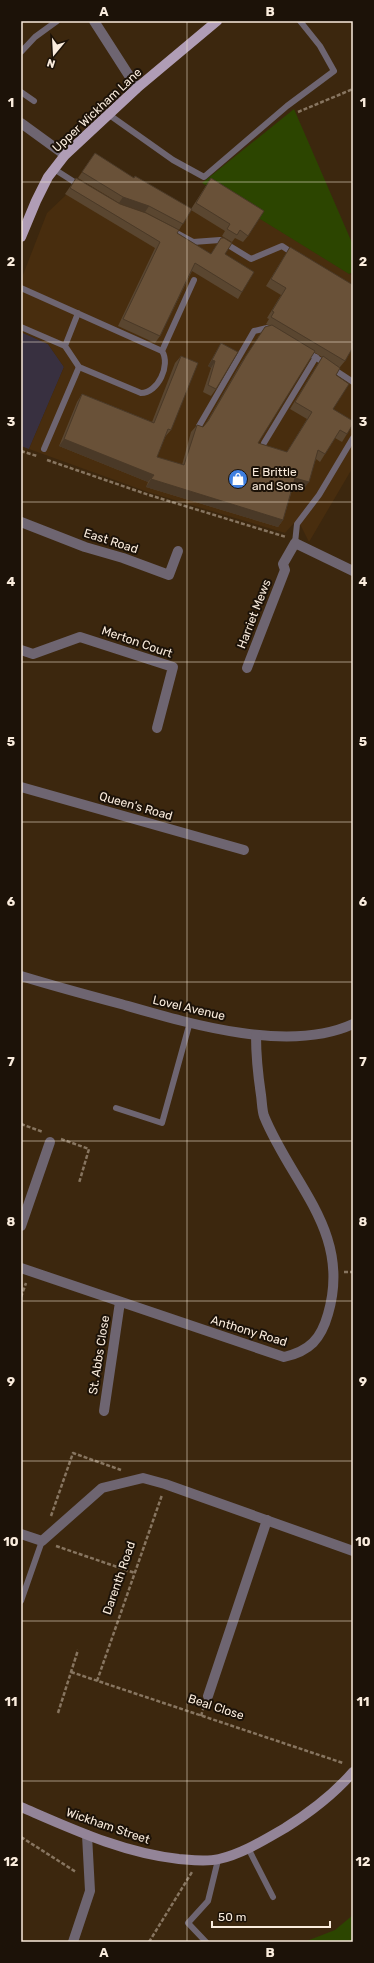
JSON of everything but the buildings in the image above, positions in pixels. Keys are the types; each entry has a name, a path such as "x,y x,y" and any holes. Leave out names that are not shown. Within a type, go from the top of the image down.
{"main road":[{"name":"Upper Wickham Lane","path":"21,237 36,201 54,169 65,155 137,88 217,21"}],"street":[{"path":"94,21 137,88"},
{"path":"21,123 65,155"},
{"name":"East Road","path":"21,522 85,547 124,558 169,575 178,551"},
{"path":"294,543 353,571"},
{"name":"Harriet Mews","path":"247,668 285,570 283,564 294,543"},
{"name":"Merton Court","path":"21,650 32,654 80,637 173,667 157,728"},
{"name":"Queen's Road","path":"21,787 244,850"},
{"name":"Lovel Avenue","path":"21,976 190,1022 256,1035 294,1037 340,1030 353,1024"},
{"name":"Anthony Road","path":"21,1268 284,1357 299,1354 313,1344 324,1329 331,1303 334,1279 332,1250 325,1228 304,1189 282,1154 264,1114 256,1058 256,1035"},
{"path":"21,1226 51,1138"},
{"name":"St. Abbs Close","path":"104,1410 120,1302"},
{"path":"21,1534 42,1541 102,1488 143,1478 165,1484 353,1551"},
{"name":"Beal Close","path":"208,1696 267,1520"},
{"name":"Wickham Street","path":"21,1806 87,1835 119,1847 156,1856 199,1861 218,1860 266,1839 298,1820 325,1799 353,1772"},
{"path":"73,1942 90,1891 87,1835"}],"lane":[{"path":"21,52 35,37 57,21"},
{"path":"108,114 173,160 204,177 287,106 334,71 320,46 300,21"},
{"path":"21,92 34,101"},
{"path":"54,169 85,188"},
{"path":"162,225 193,242 220,240 251,259 282,246 302,258"},
{"path":"162,351 194,280"},
{"path":"21,288 162,351 166,357 165,365 158,384 148,393 141,393 79,367 65,346 21,327"},
{"path":"65,346 78,314"},
{"path":"199,426 254,330 267,328 279,335"},
{"path":"298,346 353,382"},
{"path":"264,443 316,357"},
{"path":"44,449 79,367"},
{"path":"294,543 297,524 319,495 353,438"},
{"path":"116,1108 162,1123 190,1022"},
{"path":"21,1601 42,1541"},
{"path":"248,1848 273,1897"},
{"path":"206,1942 188,1923 208,1901 218,1860"}],"path":[{"path":"296,113 353,90"},
{"path":"21,451 149,495 282,535 294,543"},
{"path":"21,1124 51,1138 89,1149 79,1183"},
{"path":"50,1519 72,1453 143,1478"},
{"name":"Darenth Road","path":"98,1682 165,1484"},
{"path":"42,1541 135,1574"},
{"path":"58,1712 78,1650"},
{"name":"Beal Close","path":"71,1672 346,1764"},
{"path":"21,1836 90,1882"},
{"path":"149,1942 199,1861"}],"shaded area":[{"path":"91,158 188,215 206,185 353,276 353,467 309,542 301,526 294,523 285,533 148,492 29,449 64,367 48,344 21,332 21,280 47,213 65,196"},
{"path":"21,332 48,344 64,367 29,449 21,446"}],"green space":[{"path":"294,109 353,245 353,272 349,274 202,183"},
{"path":"353,1915 353,1942 304,1942 335,1930"}],"place":[{"name":"E Brittle and Sons","path":"238,479"}]}
